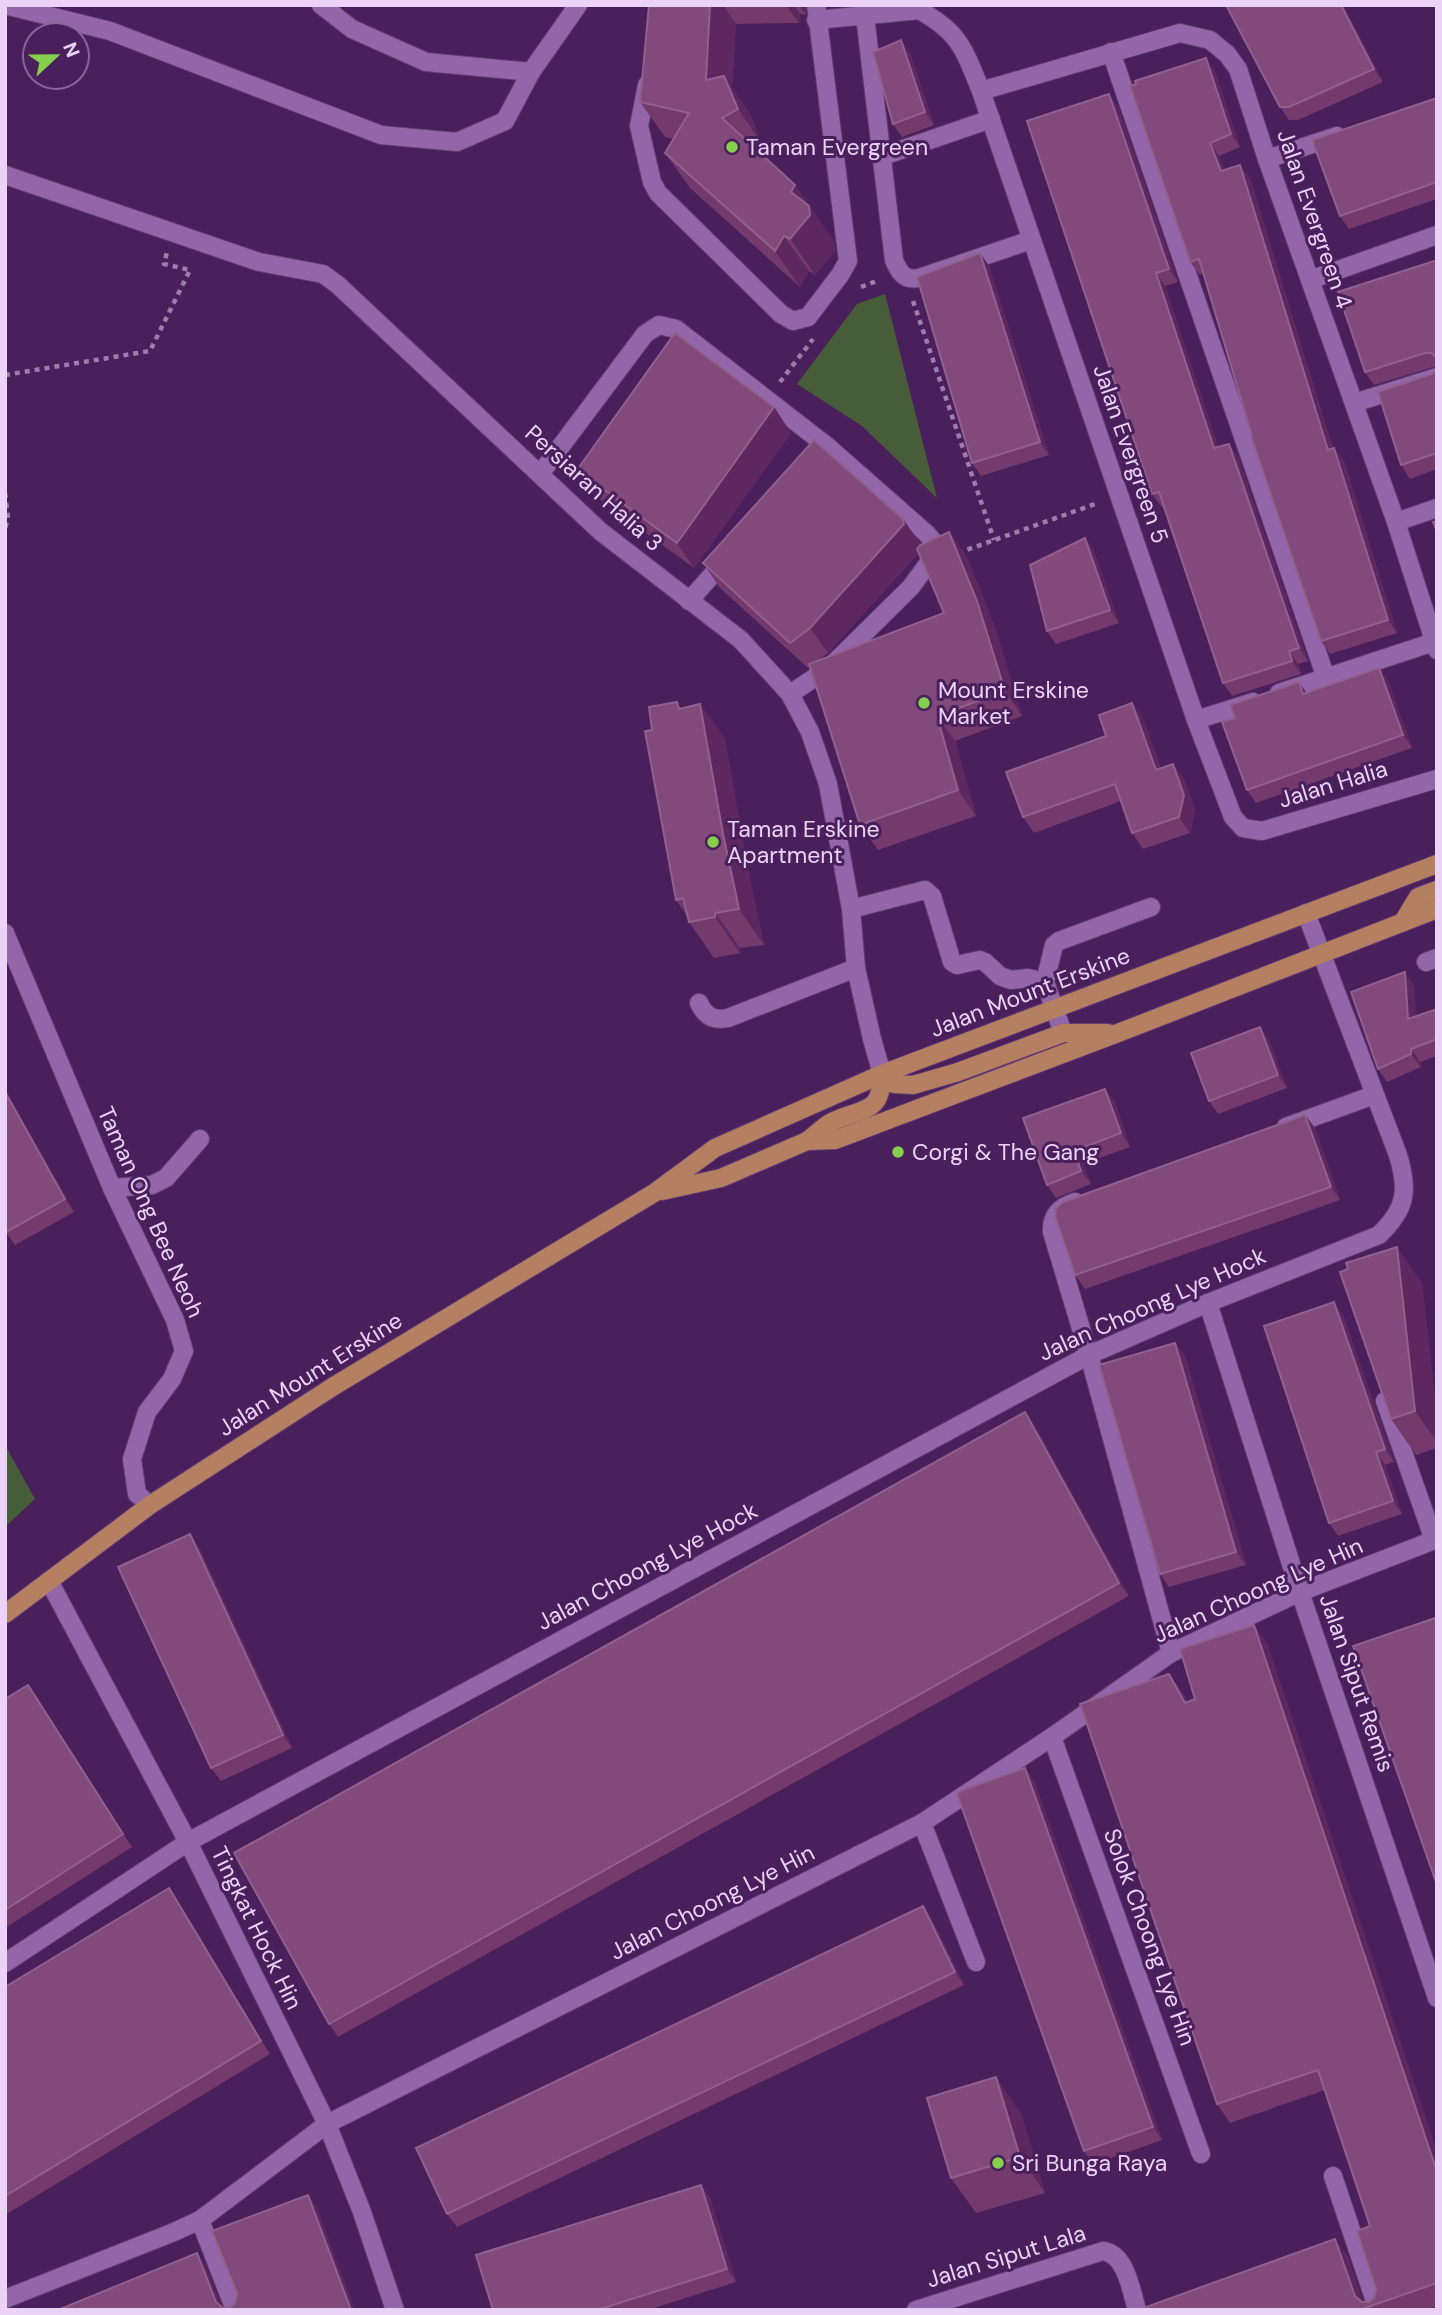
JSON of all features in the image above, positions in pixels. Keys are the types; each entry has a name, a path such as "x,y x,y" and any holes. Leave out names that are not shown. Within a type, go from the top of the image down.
{"main road":[{"name":"Jalan Mount Erskine","path":"5,1614 150,1505 334,1386 654,1193 715,1147 882,1074 1437,864"},
{"path":"1403,922 1419,897 1437,890"},
{"name":"Jalan Mount Erskine","path":"654,1193 721,1178 807,1141 835,1140 1118,1034 1437,909"},
{"path":"882,1074 894,1084 931,1081 1063,1033 1118,1034"},
{"path":"807,1141 830,1124 877,1101 882,1091 882,1074"}],"street":[{"path":"5,5 110,30 381,135 457,142 505,121 531,72 578,5"},
{"path":"321,5 352,29 426,62 531,72"},
{"path":"650,73 639,126 652,182 658,194 781,314 793,321 808,317 848,261 816,13 865,16 915,8"},
{"name":"Jalan Evergreen 5","path":"915,8 953,33 962,46 981,90 1196,720 1233,817 1243,828"},
{"path":"865,16 896,276 919,278 1031,240"},
{"name":"Jalan Evergreen 4","path":"981,90 1181,33 1210,40 1227,54 1238,69 1267,159 1396,522 1436,645"},
{"path":"1111,52 1326,678"},
{"path":"883,156 991,119"},
{"path":"1267,159 1359,128"},
{"name":"Persiaran Halia 3","path":"5,175 258,262 323,274 338,285 600,531 741,640 790,694 810,732 828,784 851,909 856,968 882,1074"},
{"path":"1310,280 1437,235"},
{"path":"540,474 645,334 659,325 676,329 927,534 932,540 933,557 911,587 829,668 790,694"},
{"path":"1354,403 1437,377"},
{"path":"1396,522 1437,508"},
{"path":"689,601 735,549"},
{"path":"1196,720 1436,645"},
{"name":"Jalan Halia","path":"1243,828 1262,831 1437,779"},
{"path":"851,909 925,890 932,896 952,962 957,965 979,960 1000,976 1012,980 1028,978 1045,982"},
{"path":"1063,1033 1045,982 1052,952 1059,941 1151,906"},
{"name":"Jalan Choong Lye Hock","path":"5,1963 188,1842 1089,1355 1208,1303 1336,1258 1379,1235 1395,1220 1403,1203 1405,1179 1306,913"},
{"name":"Taman Ong Bee Neoh","path":"5,933 111,1188 175,1320 184,1351 172,1379 147,1412 132,1459 137,1494 150,1505"},
{"path":"699,1003 710,1017 719,1020 729,1018 856,968"},
{"path":"1271,1132 1374,1095"},
{"path":"111,1188 152,1185 166,1178 200,1139"},
{"path":"1092,1196 1059,1209 1051,1223 1171,1653"},
{"name":"Jalan Siput Remis","path":"1208,1303 1300,1592 1437,1998"},
{"path":"1379,1382 1436,1540"},
{"name":"Jalan Choong Lye Hin","path":"5,2299 200,2220 327,2124 922,1823 1052,1737 1171,1653 1300,1592 1436,1540"},
{"name":"Tingkat Hock Hin","path":"48,1580 188,1842 327,2124 362,2212 395,2310"},
{"name":"Solok Choong Lye Hin","path":"1052,1737 1201,2154"},
{"path":"922,1823 976,1962"},
{"path":"1334,2176 1378,2310"},
{"path":"200,2220 235,2310"},
{"name":"Jalan Siput Lala","path":"916,2310 1103,2251 1112,2252 1124,2270 1137,2310"}],"path":[{"path":"5,375 150,351 190,270 164,264"},
{"path":"852,291 896,276 994,540"},
{"path":"5,493 8,518 5,529"},
{"path":"959,553 1119,496"}],"green space":[{"path":"885,294 937,498 862,426 797,384 857,304"},
{"path":"5,1445 35,1499 5,1527"}],"building":[{"name":"Taman Evergreen","path":"649,5 710,5 706,80 724,76 738,109 722,118 795,185 791,192 809,206 810,215 790,239 784,236 775,251 665,153 689,113 640,102"},
{"path":"1226,5 1341,5 1374,69 1289,107 1280,107"},
{"path":"901,40 925,112 893,124 873,52"},
{"path":"1206,58 1231,134 1210,143 1221,171 1240,165 1328,450 1334,448 1388,620 1321,641 1251,437 1199,259 1190,262 1130,86 1136,84 1135,81"},
{"path":"1109,94 1169,269 1156,273 1214,448 1229,444 1299,648 1289,651 1292,661 1223,683 1159,492 1152,494 1027,121"},
{"path":"1437,98 1437,182 1340,216 1312,140"},
{"path":"980,253 1040,442 972,463 917,277"},
{"path":"1437,260 1437,358 1431,353 1425,353 1365,372 1338,292"},
{"path":"675,333 774,407 677,543 577,470"},
{"path":"1437,369 1437,453 1401,465 1378,392 1432,374"},
{"path":"814,440 903,519 904,524 810,628 790,643 703,563"},
{"name":"Mount Erskine Market","path":"949,532 977,601 1005,691 937,716 958,790 860,825 809,664 944,613 917,549 920,545"},
{"path":"1085,538 1110,610 1047,631 1030,565"},
{"path":"1379,668 1403,735 1247,790 1222,722 1235,718 1230,705 1299,682 1303,694"},
{"path":"677,702 679,709 700,704 739,909 715,913 715,917 689,922 683,898 676,900 645,731 652,730 649,707"},
{"path":"1132,703 1156,770 1173,764 1184,795 1179,817 1132,833 1115,784 1023,817 1006,772 1106,736 1099,715"},
{"path":"1405,972 1408,1019 1437,1009 1437,1039 1411,1049 1411,1054 1378,1069 1351,992"},
{"path":"1260,1027 1278,1075 1209,1101 1191,1053"},
{"path":"1105,1089 1121,1133 1074,1151 1081,1171 1047,1185 1023,1118"},
{"path":"5,1092 65,1199 6,1232 5,1231"},
{"path":"1305,1115 1331,1187 1075,1275 1055,1216 1056,1208 1063,1202"},
{"path":"1397,1247 1415,1411 1391,1419 1340,1272 1348,1269 1346,1263"},
{"path":"1334,1302 1385,1449 1376,1452 1393,1501 1329,1523 1264,1326"},
{"path":"1175,1343 1236,1552 1160,1574 1099,1365"},
{"path":"1025,1412 1119,1583 329,2024 234,1853"},
{"path":"190,1534 283,1735 211,1768 118,1567"},
{"path":"1435,1618 1437,1625 1437,1885 1353,1646"},
{"path":"1254,1625 1437,2172 1437,2283 1365,2310 1147,2310 1146,2307 1335,2239 1355,2296 1362,2302 1369,2302 1374,2298 1376,2289 1357,2231 1370,2226 1318,2070 1217,2104 1080,1704 1169,1674 1185,1703 1195,1699 1180,1649"},
{"path":"28,1685 123,1834 5,1910 5,1699"},
{"path":"1025,1768 1153,2127 1084,2151 957,1794"},
{"path":"169,1888 261,2041 5,2196 5,1987"},
{"path":"923,1906 955,1972 447,2214 416,2148"},
{"path":"996,2077 1020,2157 951,2178 927,2098"},
{"path":"701,2185 727,2269 597,2310 493,2310 476,2255"},
{"path":"308,2195 351,2310 58,2310 197,2253 216,2302 223,2308 231,2307 235,2303 237,2293 212,2231"}],"place":[{"name":"Taman Evergreen","path":"732,147"},
{"name":"Mount Erskine Market","path":"924,703"},
{"name":"Taman Erskine Apartment","path":"713,842"},
{"name":"Corgi & The Gang","path":"898,1152"},
{"name":"Sri Bunga Raya","path":"998,2163"}]}
